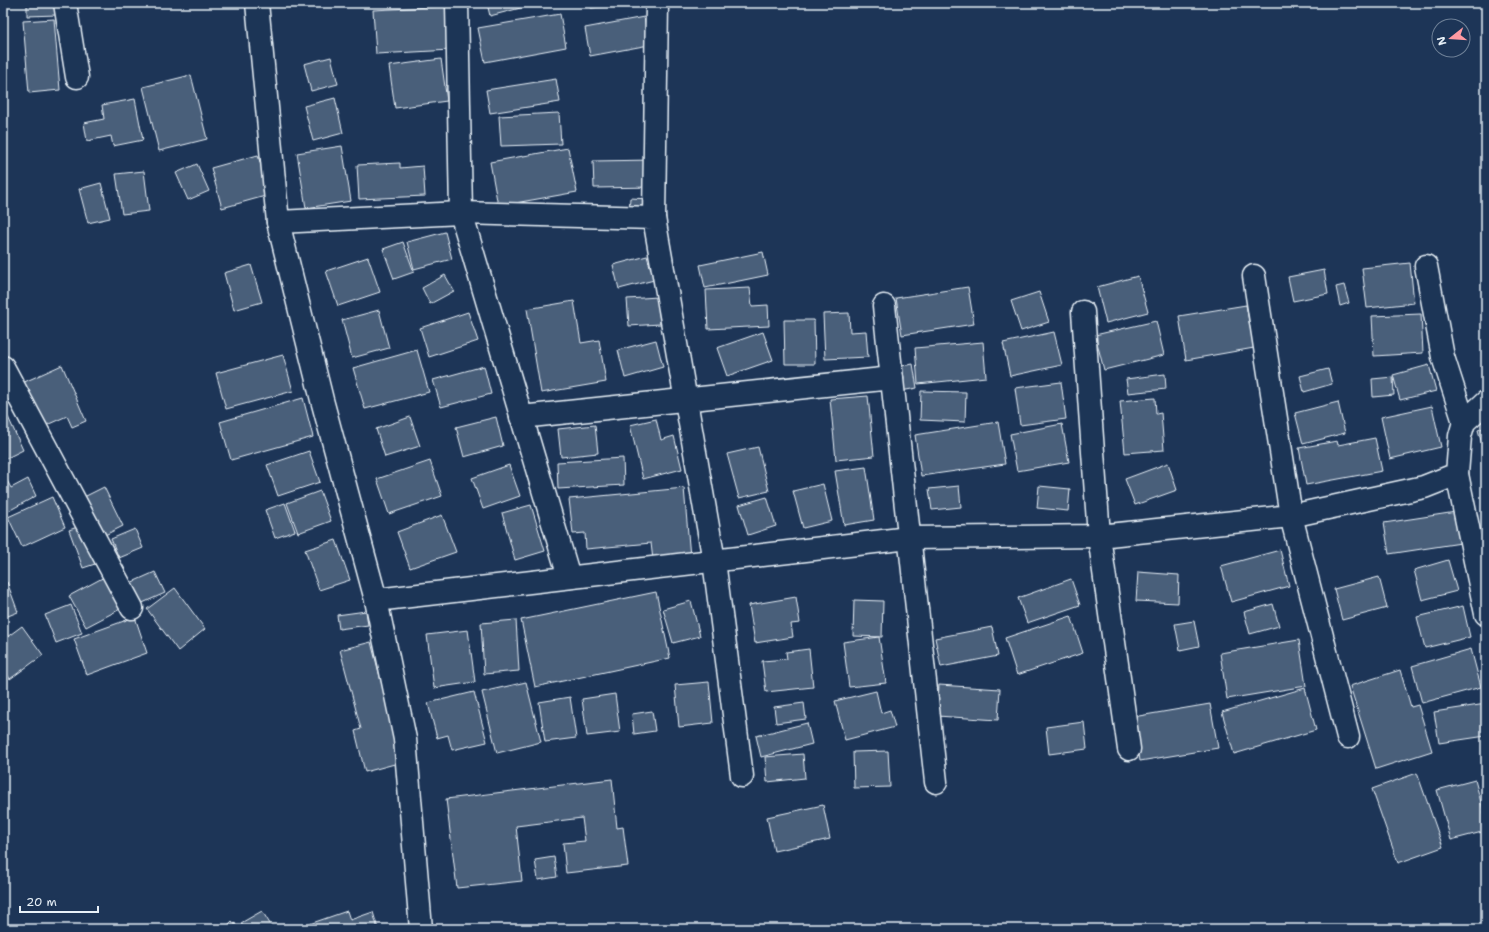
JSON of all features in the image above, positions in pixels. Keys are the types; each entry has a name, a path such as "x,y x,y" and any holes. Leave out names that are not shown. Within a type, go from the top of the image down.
{"street":[{"path":"65,3 77,77"},
{"path":"257,3 278,222 322,400 376,600 405,738 421,929"},
{"path":"458,3 461,213 569,577"},
{"path":"657,3 654,218 714,561 742,776"},
{"path":"278,222 461,213 654,218"},
{"path":"1426,266 1443,357 1464,422"},
{"path":"1254,276 1291,516 1348,737"},
{"path":"884,306 936,782"},
{"path":"1083,312 1099,536 1129,750"},
{"path":"3,367 132,608"},
{"path":"521,417 686,401 892,378"},
{"path":"1486,402 1464,422 1460,436 1458,474 1486,614"},
{"path":"376,600 909,538 1099,536 1291,516 1424,487 1458,474"}],"building":[{"path":"27,3 56,3 57,15 27,16"},
{"path":"487,3 527,3 528,6 490,16"},
{"path":"590,3 648,3 591,8"},
{"path":"449,6 451,50 376,54 373,10"},
{"path":"560,14 566,47 485,62 478,28"},
{"path":"644,17 649,45 590,56 585,28"},
{"path":"54,19 60,90 29,93 23,21"},
{"path":"331,57 338,84 311,91 304,64"},
{"path":"441,59 447,101 395,108 389,66"},
{"path":"191,75 207,139 159,151 143,87"},
{"path":"556,79 560,102 490,113 486,90"},
{"path":"335,98 343,133 313,141 304,106"},
{"path":"135,99 143,140 113,146 111,136 87,141 84,123 104,119 102,105"},
{"path":"559,113 561,144 501,146 499,116"},
{"path":"342,146 351,201 306,208 297,153"},
{"path":"568,148 577,192 498,206 490,162"},
{"path":"258,155 269,195 222,208 211,168"},
{"path":"654,160 654,187 594,188 593,161"},
{"path":"400,163 400,168 423,166 425,196 359,199 357,165"},
{"path":"197,164 209,191 188,200 176,173"},
{"path":"144,171 149,211 122,214 116,174"},
{"path":"101,183 110,218 88,223 79,189"},
{"path":"630,198 650,199 649,213 629,212"},
{"path":"445,232 452,259 414,269 407,242"},
{"path":"403,242 414,272 394,279 383,249"},
{"path":"763,252 768,275 705,288 700,265"},
{"path":"647,256 654,280 619,289 613,265"},
{"path":"368,257 380,292 338,306 326,271"},
{"path":"1410,263 1414,303 1367,308 1362,268"},
{"path":"251,265 262,302 234,310 224,273"},
{"path":"1324,270 1328,294 1293,301 1288,277"},
{"path":"445,275 454,291 430,304 422,288"},
{"path":"1138,276 1148,312 1106,323 1097,287"},
{"path":"1344,285 1349,303 1340,306 1336,287"},
{"path":"968,287 974,324 902,335 896,298"},
{"path":"750,288 752,306 768,305 769,326 708,329 706,290"},
{"path":"1039,292 1049,322 1021,331 1011,301"},
{"path":"658,297 660,324 629,326 627,299"},
{"path":"574,301 581,343 599,340 606,382 541,393 527,309"},
{"path":"1246,305 1254,348 1186,360 1179,316"},
{"path":"379,310 389,348 352,358 342,320"},
{"path":"468,312 478,341 429,357 420,328"},
{"path":"849,313 850,332 866,331 868,357 825,359 823,314"},
{"path":"1421,314 1423,353 1374,356 1372,316"},
{"path":"784,320 814,320 815,364 785,364"},
{"path":"1156,321 1164,355 1104,370 1095,335"},
{"path":"763,332 773,360 727,376 717,348"},
{"path":"1054,332 1062,365 1010,376 1003,343"},
{"path":"656,340 663,367 625,378 618,350"},
{"path":"983,342 986,377 918,384 915,348"},
{"path":"417,350 429,392 365,409 353,368"},
{"path":"283,355 293,391 226,409 216,373"},
{"path":"913,364 917,388 901,391 896,367"},
{"path":"62,365 86,421 72,427 67,416 40,428 20,384"},
{"path":"1429,365 1436,391 1400,400 1393,375"},
{"path":"484,366 491,394 441,407 433,380"},
{"path":"1328,369 1332,384 1304,392 1300,376"},
{"path":"1165,374 1166,389 1128,393 1126,379"},
{"path":"1393,377 1394,395 1373,397 1372,379"},
{"path":"1061,382 1066,419 1020,425 1015,388"},
{"path":"921,391 966,392 965,422 920,420"},
{"path":"868,396 874,456 836,460 830,399"},
{"path":"303,398 313,437 231,460 220,422"},
{"path":"1155,398 1156,414 1161,413 1164,450 1125,453 1120,401"},
{"path":"1338,402 1345,433 1303,444 1295,413"},
{"path":"1432,406 1441,447 1390,459 1381,417"},
{"path":"8,417 23,450 3,460 3,420"},
{"path":"410,417 420,446 385,457 376,429"},
{"path":"496,417 503,446 464,457 456,427"},
{"path":"656,419 661,440 674,436 682,469 643,479 630,425"},
{"path":"998,422 1005,464 921,476 915,435"},
{"path":"1062,424 1069,462 1017,471 1010,434"},
{"path":"595,425 598,453 561,457 558,429"},
{"path":"1486,427 1486,458 1478,430"},
{"path":"1375,438 1382,471 1306,485 1299,448 1337,441 1338,445"},
{"path":"758,447 769,491 739,498 727,454"},
{"path":"309,451 320,482 278,496 267,465"},
{"path":"623,458 624,485 558,489 557,462"},
{"path":"430,461 442,496 389,514 377,479"},
{"path":"1168,463 1177,490 1135,505 1125,479"},
{"path":"509,465 520,496 483,509 472,478"},
{"path":"866,467 874,520 844,525 835,471"},
{"path":"3,473 11,488 28,479 36,496 3,514"},
{"path":"823,484 832,521 803,528 793,491"},
{"path":"959,486 961,507 932,510 929,489"},
{"path":"1039,486 1070,489 1068,511 1037,508"},
{"path":"104,487 123,526 103,536 84,497"},
{"path":"684,488 690,557 653,560 651,543 586,549 585,533 573,534 569,499"},
{"path":"320,491 331,521 298,533 287,503"},
{"path":"52,497 65,527 22,547 8,517"},
{"path":"767,497 776,526 748,535 739,505"},
{"path":"285,503 295,531 275,538 265,510"},
{"path":"531,505 545,551 515,560 502,513"},
{"path":"1456,512 1461,543 1389,554 1384,523"},
{"path":"442,515 456,552 410,568 397,532"},
{"path":"83,525 98,563 83,568 69,530"},
{"path":"135,529 143,548 119,558 111,539"},
{"path":"336,540 350,580 319,590 305,550"},
{"path":"1280,550 1289,586 1231,602 1221,566"},
{"path":"1448,560 1457,591 1422,600 1414,570"},
{"path":"155,572 165,593 138,605 128,584"},
{"path":"1138,572 1179,575 1178,603 1136,601"},
{"path":"108,575 124,607 86,627 69,596"},
{"path":"1379,577 1387,608 1342,620 1334,589"},
{"path":"1071,579 1080,605 1027,623 1018,598"},
{"path":"7,582 18,612 3,618 3,584"},
{"path":"175,588 205,629 178,651 147,609"},
{"path":"656,592 670,658 535,687 521,620"},
{"path":"796,597 800,623 791,624 793,637 755,643 749,605"},
{"path":"854,600 883,601 882,637 853,636"},
{"path":"691,601 700,636 673,643 663,609"},
{"path":"1273,604 1279,626 1250,634 1244,612"},
{"path":"71,605 82,633 56,643 45,615"},
{"path":"1463,606 1470,637 1425,648 1417,617"},
{"path":"366,611 368,625 339,629 337,615"},
{"path":"1071,616 1083,653 1017,675 1005,638"},
{"path":"135,617 147,653 87,675 74,639"},
{"path":"516,620 519,671 484,674 481,623"},
{"path":"1194,621 1199,646 1180,650 1175,624"},
{"path":"22,626 43,655 10,679 3,668 3,640"},
{"path":"992,627 998,656 941,667 935,638"},
{"path":"468,630 475,682 434,688 427,635"},
{"path":"879,637 886,683 849,687 843,642"},
{"path":"1299,640 1306,686 1227,699 1220,653"},
{"path":"371,642 402,762 365,772 355,731 361,729 340,650"},
{"path":"809,649 813,687 766,692 762,661 787,659 786,652"},
{"path":"1471,649 1481,687 1422,703 1412,666"},
{"path":"1400,670 1411,707 1418,705 1432,751 1376,769 1350,686"},
{"path":"526,682 541,742 497,753 482,692"},
{"path":"709,682 713,723 679,727 675,685"},
{"path":"939,685 1000,689 998,720 937,716"},
{"path":"1305,688 1316,730 1234,754 1222,712"},
{"path":"876,691 881,713 890,710 895,727 845,740 835,701"},
{"path":"474,692 487,742 452,750 448,735 437,738 428,703"},
{"path":"615,694 620,732 587,736 582,699"},
{"path":"570,697 576,738 545,742 539,702"},
{"path":"804,703 806,719 776,723 774,707"},
{"path":"1210,704 1218,748 1140,761 1133,717"},
{"path":"1486,704 1486,736 1439,743 1434,712"},
{"path":"652,711 655,731 634,734 632,714"},
{"path":"1084,722 1087,749 1049,754 1046,727"},
{"path":"807,723 812,744 761,757 756,736"},
{"path":"888,751 890,787 854,788 853,752"},
{"path":"803,754 805,778 767,782 765,757"},
{"path":"1417,773 1443,847 1398,863 1372,789"},
{"path":"1486,774 1486,794 1480,776"},
{"path":"612,779 617,828 623,827 628,866 566,873 563,843 585,841 582,818 516,826 522,881 457,888 446,799"},
{"path":"1475,780 1486,821 1486,831 1451,840 1437,790"},
{"path":"823,805 830,839 774,851 767,817"},
{"path":"554,857 557,877 538,880 535,860"},
{"path":"262,911 272,927 269,929 244,929 241,923"},
{"path":"347,911 350,920 373,912 378,929 295,929"},
{"path":"232,921 239,929 224,929"}]}
